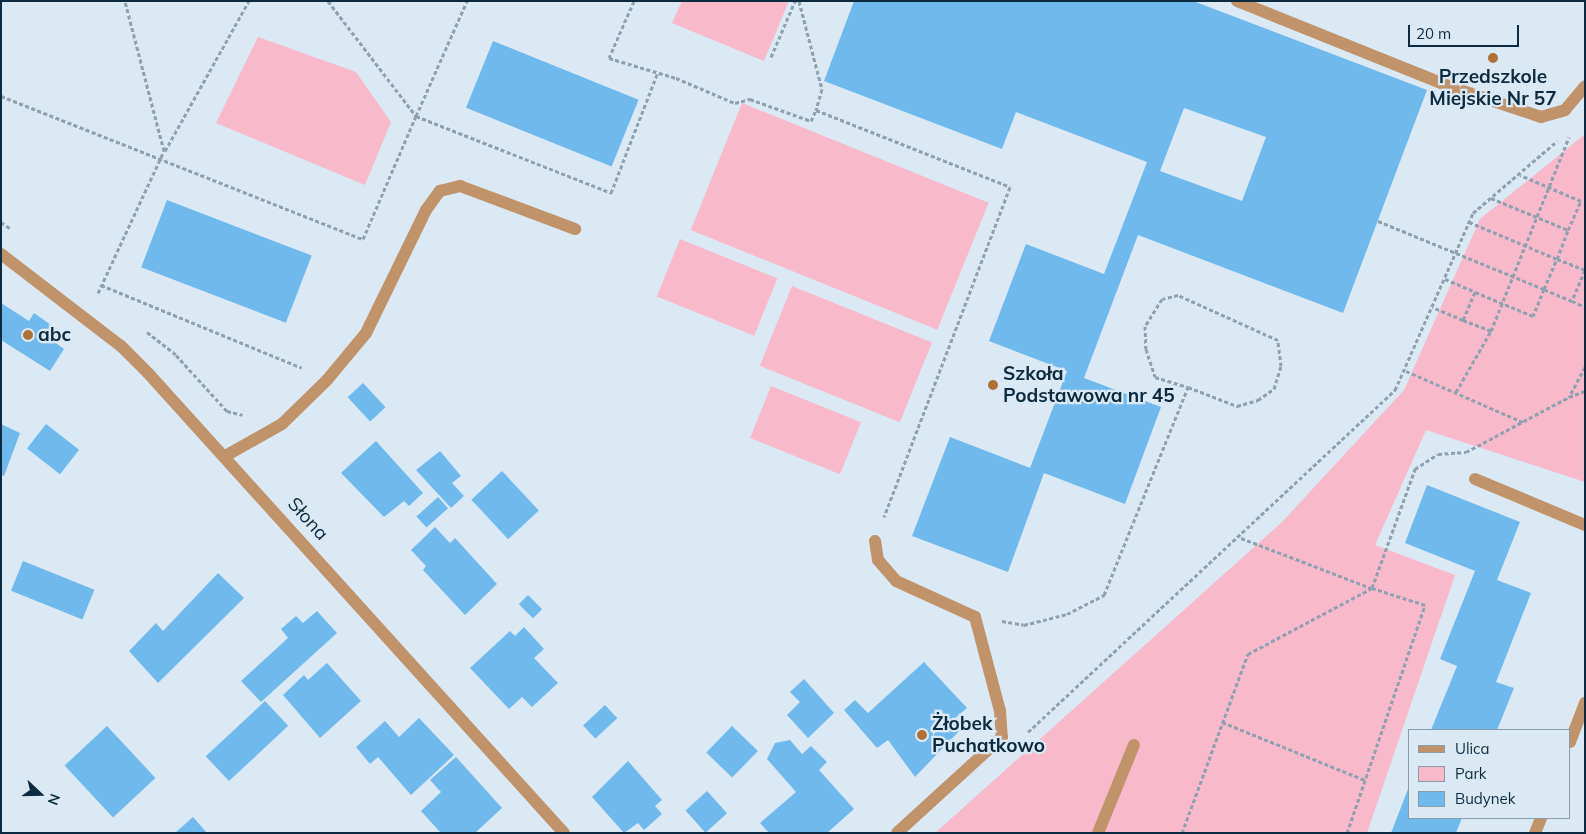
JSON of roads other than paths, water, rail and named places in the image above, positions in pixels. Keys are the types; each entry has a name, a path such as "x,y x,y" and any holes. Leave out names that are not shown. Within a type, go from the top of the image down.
{"street":[{"path":"1237,1 1451,87 1540,117 1565,110 1585,86"},
{"path":"227,455 282,424 327,380 366,333 426,210 440,191 460,186 575,229"},
{"name":"Słona","path":"1,254 121,346 227,455 564,833"},
{"path":"1475,479 1585,525"},
{"path":"875,541 878,560 896,581 975,617 1000,712 1002,737 896,833"},
{"path":"1571,739 1585,703"},
{"path":"1098,833 1134,745"},
{"path":"1535,833 1540,819"}],"place":[{"name":"Przedszkole Miejskie Nr 57","path":"1493,58"},
{"name":"abc","path":"28,335"},
{"name":"Szkoła Podstawowa nr 45","path":"993,385"},
{"name":"Żłobek Puchatkowo","path":"922,735"}]}
